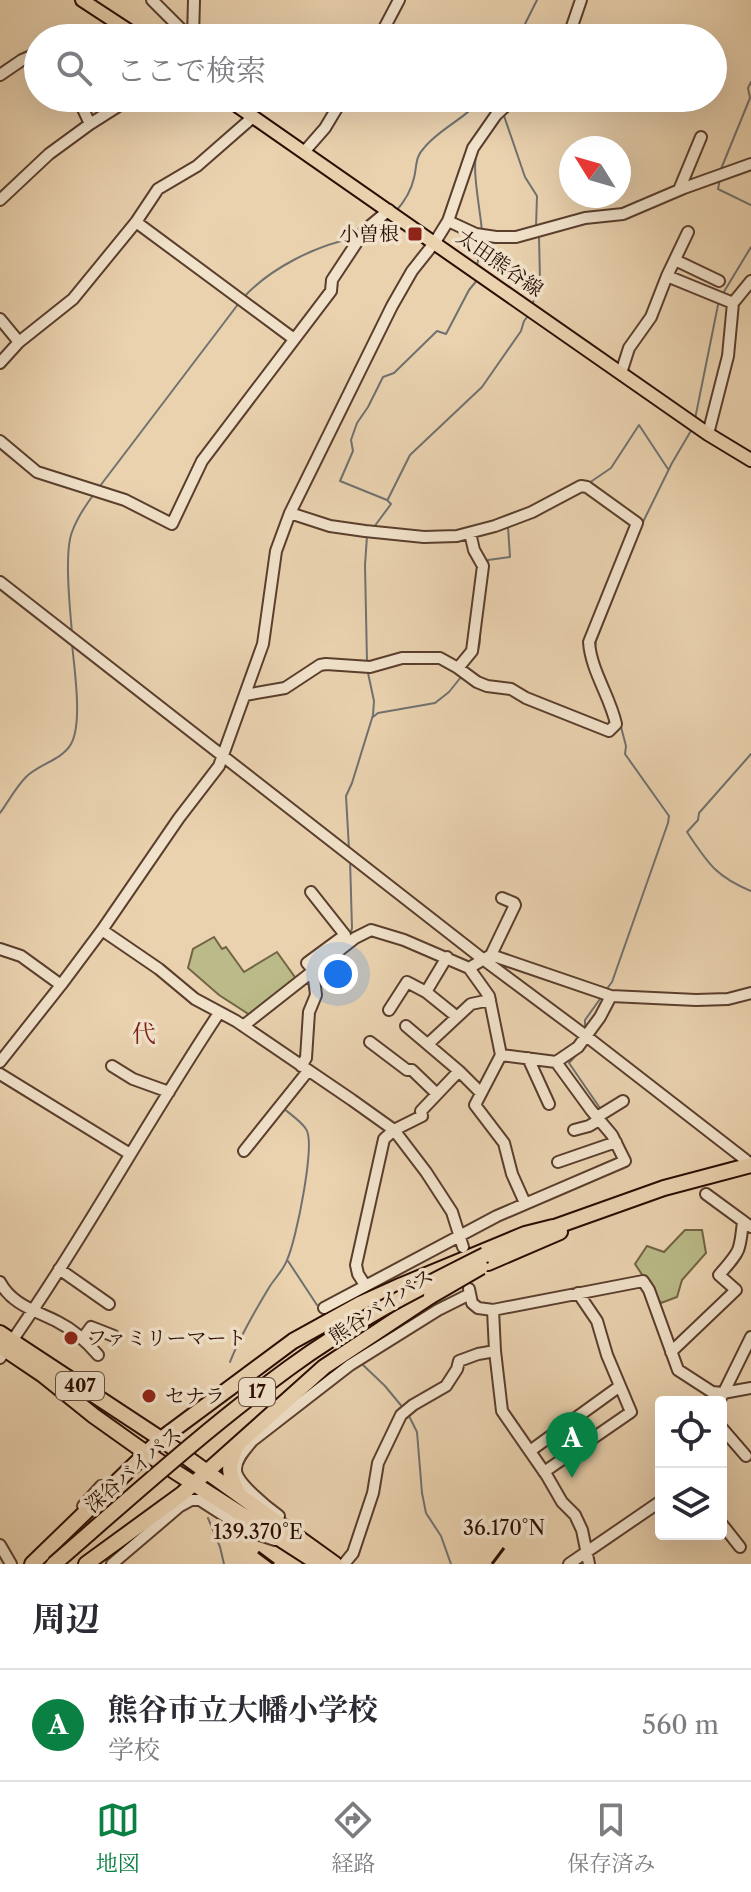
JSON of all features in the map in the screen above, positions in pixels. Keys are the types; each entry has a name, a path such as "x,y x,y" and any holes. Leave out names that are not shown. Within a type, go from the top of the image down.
{"highway":[{"name":"熊谷バイパス","path":"86,1564 194,1483 324,1367 486,1259 553,1227 751,1164"},
{"name":"熊谷バイパス","path":"486,1259 666,1192 751,1174"},
{"name":"17","path":"31,1564 161,1439 293,1341 360,1304 525,1234 553,1227"},
{"name":"深谷バイパス","path":"54,1564 216,1424 290,1367 380,1309 486,1259"},
{"name":"深谷バイパス","path":"68,1564 223,1430 295,1373 385,1315 486,1259"},
{"name":"407","path":"4,1346 161,1439 335,1564"},
{"name":"407","path":"4,1346 146,1453 319,1564"},
{"path":"238,1442 229,1466 240,1495"}],"main road":[{"path":"82,0 119,24"},
{"name":"太田熊谷線","path":"246,112 698,428 751,460"}],"street":[{"path":"152,0 177,24"},
{"path":"193,24 194,0"},
{"path":"386,24 399,0"},
{"path":"573,24 581,0"},
{"path":"0,75 24,59"},
{"path":"84,112 90,124"},
{"path":"0,200 49,154 109,112"},
{"path":"0,363 19,342 73,299 136,222 158,189 197,166 253,117 250,112"},
{"path":"304,152 335,112"},
{"path":"0,1062 102,930 219,766 263,644 276,551 290,513 392,306 412,271 448,221 473,148 500,112"},
{"path":"679,190 701,137"},
{"path":"448,221 482,235 516,237 585,218 623,214 751,164"},
{"path":"0,441 37,472 125,500 172,524 202,461 331,291 332,280 365,230 393,213"},
{"path":"136,222 294,339"},
{"path":"621,373 629,348 651,317 688,232"},
{"path":"675,260 719,281"},
{"path":"667,276 725,300"},
{"path":"725,300 751,281"},
{"path":"698,428 728,356 725,300"},
{"path":"0,319 19,342"},
{"path":"245,695 285,688 320,665 368,666 402,658 440,658 487,686 511,689 609,731 616,724 590,655 589,642 637,523 584,487 532,512 457,536 424,537 365,531 330,526 290,513"},
{"path":"462,671 472,651 483,566 474,550 470,533"},
{"path":"0,582 487,958 584,1039 751,1164"},
{"path":"311,892 345,935 307,963 317,967"},
{"path":"469,968 487,958 515,905 502,898"},
{"path":"102,930 159,969 195,999 243,1026 394,1130 452,1212 463,1247"},
{"path":"243,1026 355,938 371,930 404,940 469,968 489,996 501,1055 475,1105 504,1143 512,1174 525,1203"},
{"path":"0,949 21,956 61,985"},
{"path":"426,992 447,957"},
{"path":"487,958 606,994 696,1000 728,999 751,993"},
{"path":"244,1151 306,1069 309,1012 316,995 317,967"},
{"path":"389,1010 407,982 426,992 457,1017"},
{"path":"556,1062 584,1039 600,1017 606,994"},
{"path":"428,1044 471,1004 490,1000"},
{"path":"4,1346 90,1222 219,1013"},
{"path":"406,1026 481,1093"},
{"path":"370,1042 407,1070 412,1070 437,1094"},
{"path":"324,1308 525,1203 625,1161 612,1135 556,1062 501,1055"},
{"path":"528,1058 549,1104"},
{"path":"112,1066 133,1079 169,1092"},
{"path":"365,1285 356,1265 384,1139 394,1130 422,1116 421,1111 459,1071"},
{"path":"0,1074 130,1154"},
{"path":"574,1130 589,1126 623,1101"},
{"path":"558,1162 616,1142"},
{"path":"671,1352 736,1290 719,1275 737,1254 747,1224 706,1194"},
{"path":"59,1269 109,1304"},
{"path":"308,1544 310,1540 271,1510 241,1481 236,1474 236,1465 241,1455 252,1441 350,1365 469,1290 472,1303 478,1308 493,1310 643,1281 678,1370 719,1396"},
{"path":"0,1282 9,1294 31,1311 60,1323 83,1338 98,1355"},
{"path":"544,1472 631,1412 607,1355 597,1321 578,1293"},
{"path":"493,1310 502,1411 562,1502 575,1515 582,1530 589,1564"},
{"path":"83,1338 91,1327 114,1336"},
{"path":"722,1396 751,1337"},
{"path":"344,1564 353,1553 373,1493 378,1463 405,1412 446,1386 459,1361 495,1351"},
{"path":"530,1451 620,1386"},
{"path":"724,1396 751,1388"},
{"path":"727,1434 746,1456"},
{"path":"112,1564 191,1500 200,1500 259,1536 285,1542"},
{"path":"569,1564 655,1505"},
{"path":"727,1531 740,1547"},
{"path":"0,1545 11,1564"}],"green space":[{"path":"214,937 222,949 226,947 244,972 277,952 297,980 250,1015 219,995 188,968 193,949"},
{"path":"685,1230 702,1230 706,1253 682,1280 677,1297 661,1303 635,1264 647,1246 664,1252"}],"waterway":[{"path":"525,24 537,0"},
{"path":"721,169 750,98 748,88 751,82"},
{"path":"396,211 411,187 421,151 468,112"},
{"path":"503,113 525,177 537,196 536,227"},
{"path":"482,232 475,160 484,141"},
{"path":"720,179 718,189 751,205"},
{"path":"369,234 384,227 390,219"},
{"path":"532,306 540,280 539,237"},
{"path":"243,298 266,277 294,260 325,246 355,238"},
{"path":"477,265 483,238"},
{"path":"722,295 751,247"},
{"path":"374,527 391,504 340,481 353,451 351,440 357,423 383,377 394,373 437,331 446,334 478,279"},
{"path":"695,419 719,300"},
{"path":"100,486 239,303"},
{"path":"388,499 410,455 482,387 528,316"},
{"path":"589,483 611,468 639,425 668,469"},
{"path":"641,526 692,429"},
{"path":"72,633 68,553 76,522 94,494"},
{"path":"487,565 488,560 510,557 508,527"},
{"path":"367,536 367,662"},
{"path":"595,649 636,539"},
{"path":"475,655 480,626"},
{"path":"0,813 26,777 62,754 75,735 77,709 72,643"},
{"path":"598,663 606,683"},
{"path":"349,849 346,796 373,715 374,701 368,673"},
{"path":"373,717 378,713 435,703 461,677"},
{"path":"606,990 612,982 669,816 625,754 620,723"},
{"path":"751,754 699,813 698,820 687,832 713,868 751,891"},
{"path":"350,859 350,936"},
{"path":"585,1031 585,1020 600,999"},
{"path":"579,1052 569,1063 602,1111"},
{"path":"230,1362 254,1313 286,1263 300,1214 307,1172 308,1138 304,1126 283,1108"},
{"path":"288,1261 317,1305"},
{"path":"362,1364 404,1409"},
{"path":"408,1414 417,1432 426,1513 441,1536 451,1564"},
{"path":"208,1518 224,1564"}],"place":[{"name":"小曽根","path":"415,234"},
{"name":"ファミリーマート","path":"71,1338"},
{"name":"セナラ","path":"149,1396"},
{"name":"熊谷市立大幡小学校","path":"572,1478"}],"district":[{"name":"代","path":"144,1034"}]}
